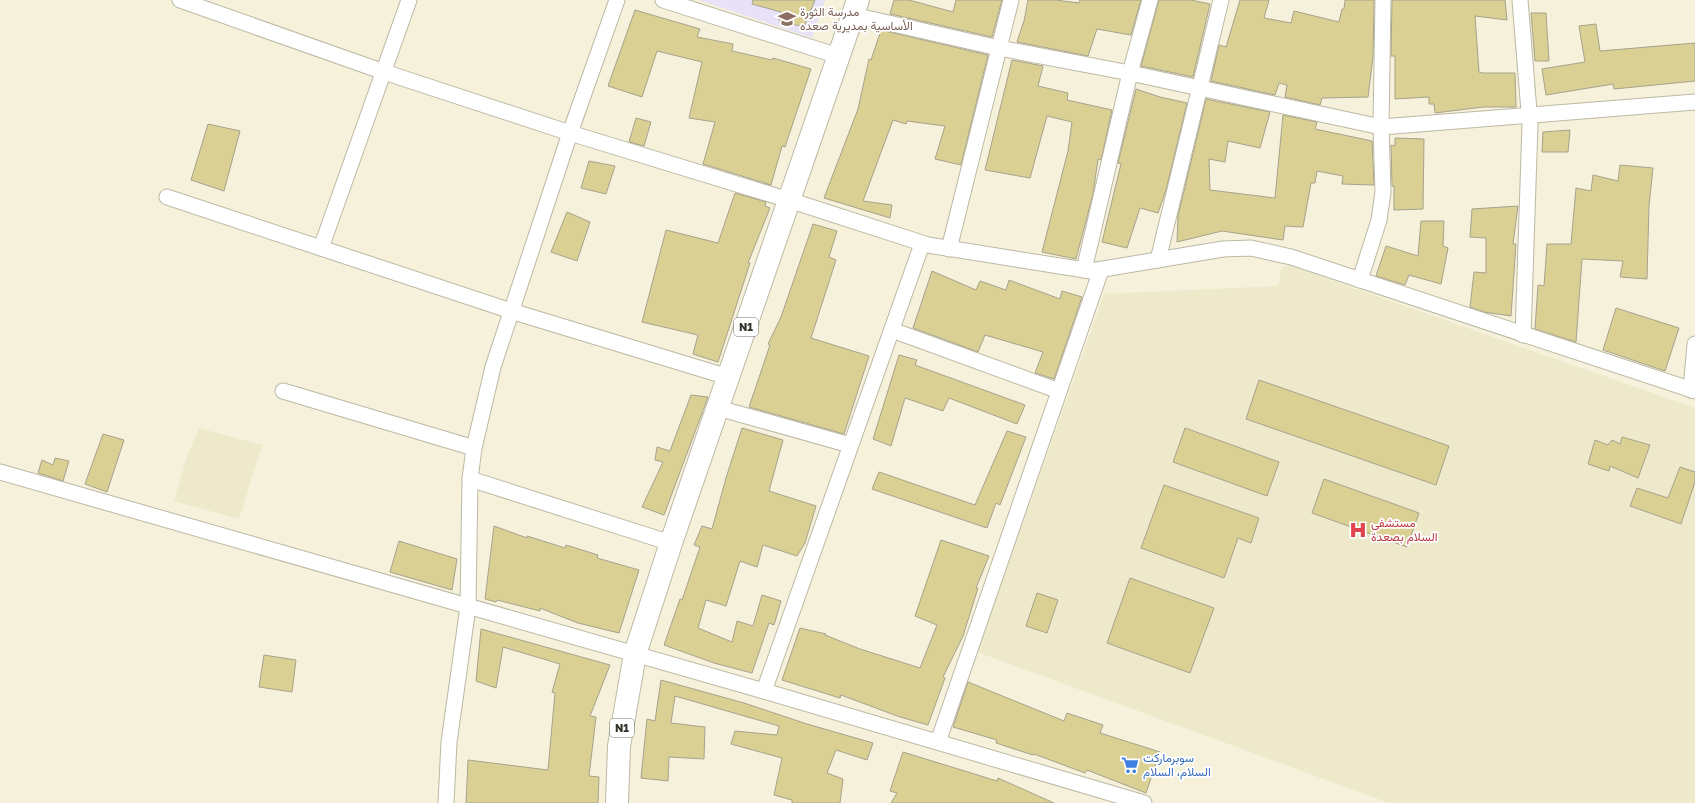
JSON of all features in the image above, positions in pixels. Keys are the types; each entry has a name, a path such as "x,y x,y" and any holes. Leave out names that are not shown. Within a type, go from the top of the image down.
{"highway":[{"name":"N1","path":"617,803 619,746 634,654 838,56 856,8"}],"street":[{"path":"180,0 384,72 570,133 789,200 922,244 1091,271 1223,249 1251,248 1291,257 1693,391 1695,344"},
{"path":"321,248 409,0"},
{"path":"446,803 450,742 468,607 470,479 474,448 493,367 570,133 617,0"},
{"path":"663,0 838,56"},
{"path":"950,249 1011,0"},
{"path":"1084,270 1130,72 1150,0"},
{"path":"1158,260 1221,0"},
{"path":"1360,280 1379,220 1382,205 1381,127 1383,0"},
{"path":"1520,0 1529,114 1523,335"},
{"path":"856,8 999,48 1130,72 1381,127 1529,114 1695,102"},
{"path":"167,197 511,311 728,377"},
{"path":"764,691 922,244"},
{"path":"938,742 1101,270"},
{"path":"892,330 1059,391"},
{"path":"283,391 474,448"},
{"path":"718,408 850,445"},
{"path":"0,472 764,691 1144,803"},
{"path":"470,479 671,543"}],"shaded area":[{"name":"مدرسة الثورة الأساسية بمديرية صعده","path":"699,0 825,0 812,38"},
{"name":"مستشفى السلام بصعدة","path":"1288,265 1695,408 1695,803 1389,803 977,652 1104,294 1278,286 1282,268"},
{"path":"199,428 262,445 239,519 174,501 188,454"}],"building":[{"path":"753,0 815,0 804,27 779,21 781,12 752,4"},
{"path":"894,0 909,0 953,12 956,0 1002,0 992,37 890,14"},
{"path":"1028,0 1056,0 1079,3 1080,0 1141,0 1131,35 1097,29 1088,56 1017,42 1024,21"},
{"path":"1159,0 1191,0 1210,4 1193,77 1141,66"},
{"path":"1240,0 1269,0 1264,18 1291,23 1294,11 1339,22 1342,9 1344,9 1345,0 1374,0 1373,57 1368,97 1322,98 1320,105 1285,97 1287,85 1279,83 1275,95 1211,81 1219,45 1226,47"},
{"path":"1392,0 1505,0 1507,20 1475,16 1479,72 1515,73 1516,107 1483,107 1435,113 1434,104 1429,104 1429,97 1395,99 1395,56 1391,56"},
{"path":"635,10 700,29 697,37 733,44 732,51 772,60 773,58 811,69 785,147 782,146 771,185 703,164 715,122 689,118 702,62 657,51 642,97 608,86"},
{"path":"1531,13 1546,13 1549,61 1535,61"},
{"path":"1596,24 1600,51 1695,43 1695,81 1614,89 1613,84 1546,95 1542,69 1585,62 1579,26"},
{"path":"881,30 988,55 961,165 935,159 945,126 907,121 906,124 893,120 863,201 892,205 890,218 824,198 858,109 869,59 871,60"},
{"path":"1012,60 1043,66 1038,86 1068,93 1067,100 1112,110 1101,160 1098,159 1093,194 1076,259 1042,252 1068,151 1072,122 1047,116 1030,178 985,170"},
{"path":"1136,89 1160,97 1187,103 1166,190 1158,213 1140,208 1127,248 1102,242 1121,164 1118,163"},
{"path":"1206,99 1270,112 1260,148 1228,141 1225,162 1209,159 1210,190 1275,198 1283,115 1317,122 1315,129 1372,141 1374,185 1342,184 1343,176 1317,171 1315,183 1311,183 1303,227 1285,226 1283,240 1222,231 1177,242 1178,216"},
{"path":"636,118 651,122 644,146 629,142"},
{"path":"208,124 240,131 224,191 191,180"},
{"path":"1570,130 1568,152 1542,152 1543,132"},
{"path":"1395,138 1424,139 1423,209 1394,210 1391,145 1395,146"},
{"path":"589,161 615,166 606,194 581,188"},
{"path":"1620,165 1653,168 1649,206 1647,279 1620,277 1623,261 1582,259 1576,342 1535,329 1538,285 1544,286 1547,244 1571,244 1576,188 1591,191 1593,175 1618,181"},
{"path":"735,193 766,202 765,206 770,208 748,263 750,263 718,362 693,354 698,335 642,322 666,230 718,243"},
{"path":"1518,206 1513,244 1516,244 1511,316 1484,312 1470,307 1474,272 1486,273 1486,238 1470,237 1472,209"},
{"path":"567,212 590,222 577,261 551,252"},
{"path":"1421,221 1444,221 1443,246 1448,248 1441,284 1409,275 1405,285 1376,276 1386,246 1418,256"},
{"path":"813,224 837,231 829,257 836,260 811,338 869,356 844,434 749,407 770,345 768,344 781,317"},
{"path":"932,271 976,290 980,281 1006,290 1009,280 1060,299 1062,291 1082,297 1054,379 1035,373 1043,352 985,335 978,352 913,328"},
{"path":"1616,308 1679,328 1665,371 1603,350"},
{"path":"899,355 917,360 915,365 1025,405 1017,424 949,398 943,411 905,398 891,446 873,439"},
{"path":"1259,380 1449,446 1436,485 1246,419"},
{"path":"691,395 708,397 664,515 642,507 663,462 655,460 657,447 670,451"},
{"path":"742,428 783,440 769,491 816,506 805,543 797,556 763,545 757,567 740,561 726,606 706,600 698,628 732,642 737,621 753,626 762,595 781,601 774,625 769,623 752,673 714,663 664,645 680,599 682,600 700,547 694,545 702,526 712,529"},
{"path":"1185,428 1279,462 1267,496 1173,462"},
{"path":"1007,431 1026,437 1000,505 996,503 987,528 872,489 879,472 975,505"},
{"path":"103,434 124,440 107,492 85,484"},
{"path":"1622,437 1650,445 1638,478 1610,466 1609,471 1588,464 1595,440 1608,445 1612,440 1620,444"},
{"path":"55,458 69,461 63,481 38,473 42,460 53,465"},
{"path":"1680,467 1695,472 1695,482 1681,524 1630,506 1637,488 1668,498"},
{"path":"1324,479 1419,513 1407,547 1312,513"},
{"path":"1164,485 1259,518 1251,543 1238,538 1224,578 1141,548"},
{"path":"494,526 527,538 527,536 565,548 566,545 598,555 597,558 639,570 619,633 578,623 540,608 540,611 497,600 496,602 485,599"},
{"path":"941,540 989,556 976,588 978,588 963,636 943,677 945,678 928,725 900,717 841,695 840,698 782,680 800,628 826,634 825,635 860,649 920,668 937,625 915,616"},
{"path":"399,541 457,559 452,590 390,572"},
{"path":"1130,578 1214,608 1190,673 1107,643"},
{"path":"1037,593 1058,600 1047,633 1026,626"},
{"path":"481,629 610,665 590,716 596,717 589,776 599,777 598,803 466,803 468,760 548,770 555,693 552,692 560,664 503,647 496,688 476,681"},
{"path":"264,655 296,660 292,692 259,687"},
{"path":"661,680 744,703 807,724 873,743 867,760 836,750 827,773 843,779 840,803 792,803 792,800 774,795 782,758 731,744 735,731 777,735 779,726 675,696 671,723 705,727 704,759 669,757 668,781 641,778 647,719 655,721"},
{"path":"968,682 1064,721 1067,713 1103,725 1100,733 1160,752 1146,793 1087,770 1085,773 1034,754 1033,755 996,743 997,740 953,727"},
{"path":"903,752 997,781 998,778 1054,803 891,803 897,793 890,791"}],"place":[{"name":"مدرسة الثورة الأساسية بمديرية صعده","path":"787,19"},
{"name":"مستشفى السلام بصعدة","path":"1358,530"},
{"name":"سوبرماركت السلام، السلام","path":"1130,765"}]}
